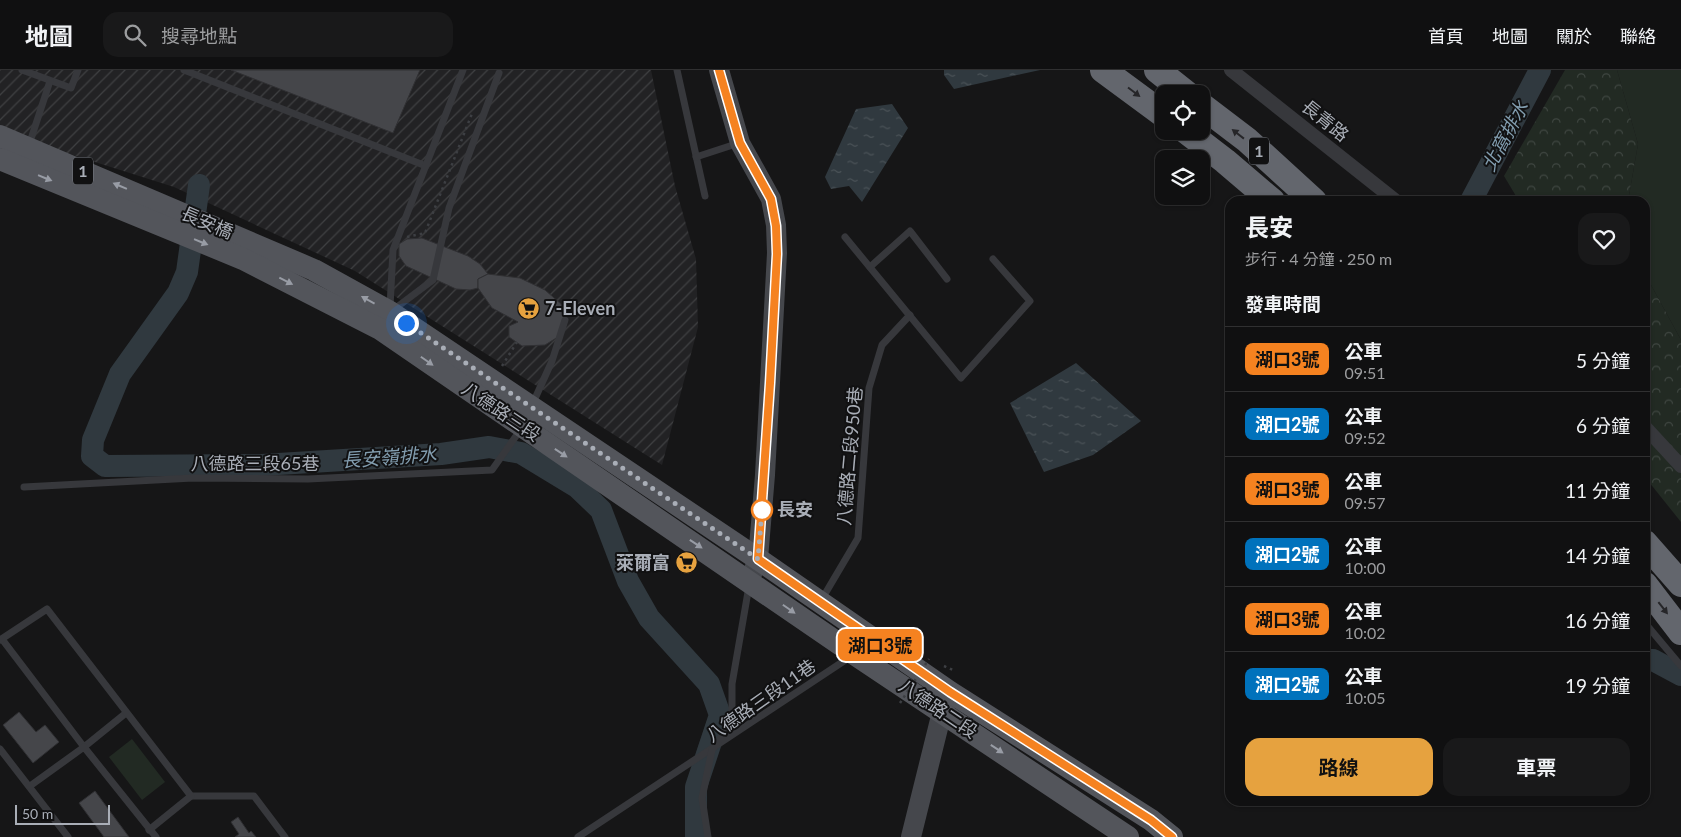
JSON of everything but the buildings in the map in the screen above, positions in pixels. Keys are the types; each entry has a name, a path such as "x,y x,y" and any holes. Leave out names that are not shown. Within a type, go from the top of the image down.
{"highway":[{"path":"1104,70 1155,108"},
{"path":"1157,70 1176,85"},
{"name":"1","path":"1210,112 1247,140 1309,196"},
{"name":"1","path":"1198,140 1266,196"},
{"path":"1650,548 1681,584"},
{"path":"1650,592 1681,632"}],"main road":[{"name":"1","path":"0,136 163,215"},
{"name":"1","path":"0,159 163,215"},
{"name":"長安橋","path":"163,215 246,250"},
{"name":"八德路三段","path":"246,250 314,270 385,321 522,426 749,581"},
{"name":"八德路三段","path":"385,321 494,380 758,559"},
{"name":"八德路二段","path":"758,559 820,602 863,646"},
{"name":"八德路二段","path":"749,581 863,646 946,702 1128,837"},
{"name":"八德路二段","path":"946,702 1151,820 1172,837"}],"street":[{"path":"719,70 740,143 771,199 776,226 776,273 758,559 749,581"},
{"name":"長青路","path":"1231,70 1390,196"},
{"path":"1650,432 1681,466"},
{"path":"911,837 946,702"}],"lane":[{"path":"22,70 71,88 78,70"},
{"path":"184,70 426,166"},
{"path":"385,321 393,250 463,70"},
{"path":"677,70 705,196"},
{"path":"385,321 433,280 449,208 499,73"},
{"path":"28,148 50,81"},
{"path":"696,157 740,143"},
{"path":"870,267 910,231 947,279"},
{"path":"846,237 961,378 1030,301 993,259"},
{"name":"八德路二段950巷","path":"820,602 858,538 869,388 882,345 910,315"},
{"path":"532,406 552,362 566,320"},
{"name":"八德路三段65巷","path":"24,487 193,478 308,479 492,470 522,426"},
{"path":"578,837 712,750 732,720 732,684 749,581"},
{"path":"156,837 1,639 46,609 191,796"},
{"path":"1650,629 1681,666"},
{"name":"八德路三段11巷","path":"708,837 702,798 712,750 863,646"},
{"path":"30,786 84,747 126,713"},
{"path":"0,749 68,837"},
{"path":"149,830 191,796 254,796 285,837"}],"path":[{"path":"393,250 405,238 425,233 475,106"},
{"path":"494,380 517,342"},
{"path":"900,703 929,659"}],"shaded area":[{"path":"0,70 651,70 675,186 696,259 698,327 662,465 355,271 174,187 22,139 0,128"}],"green space":[{"path":"1565,70 1617,70 1638,144 1629,196 1516,196 1504,176"},
{"path":"1617,70 1681,70 1681,340 1650,283 1650,196 1629,196 1638,144"},
{"path":"1650,283 1681,340 1681,522 1650,483"},
{"path":"132,739 165,782 142,800 109,757"}],"water":[{"path":"944,70 1040,70 954,89 944,75"},
{"path":"892,104 908,128 862,202 849,186 831,189 825,177 856,109"},
{"path":"1076,363 1141,421 1093,455 1044,472 1010,403"}],"waterway":[{"name":"北窩排水","path":"1474,196 1540,70"},
{"name":"長安嶺排水","path":"199,185 187,272 178,293 120,374 93,440 92,456 105,466 262,465 441,454 489,447 521,453 577,487 601,510 628,581 649,618 709,684 720,715 696,787 696,837"},
{"name":"北窩排水","path":"1650,660 1681,675"}],"bus line":[{"name":"湖口3號","path":"719,70 740,143 771,199 776,226 777,254 765,476 758,559 950,692 1151,820 1172,837"}],"place":[{"name":"7-Eleven","path":"529,309"},
{"name":"長安","path":"762,510"},
{"name":"萊爾富","path":"686,563"}],"route":[{"path":"406,323 494,380 758,559 762,510"}]}
